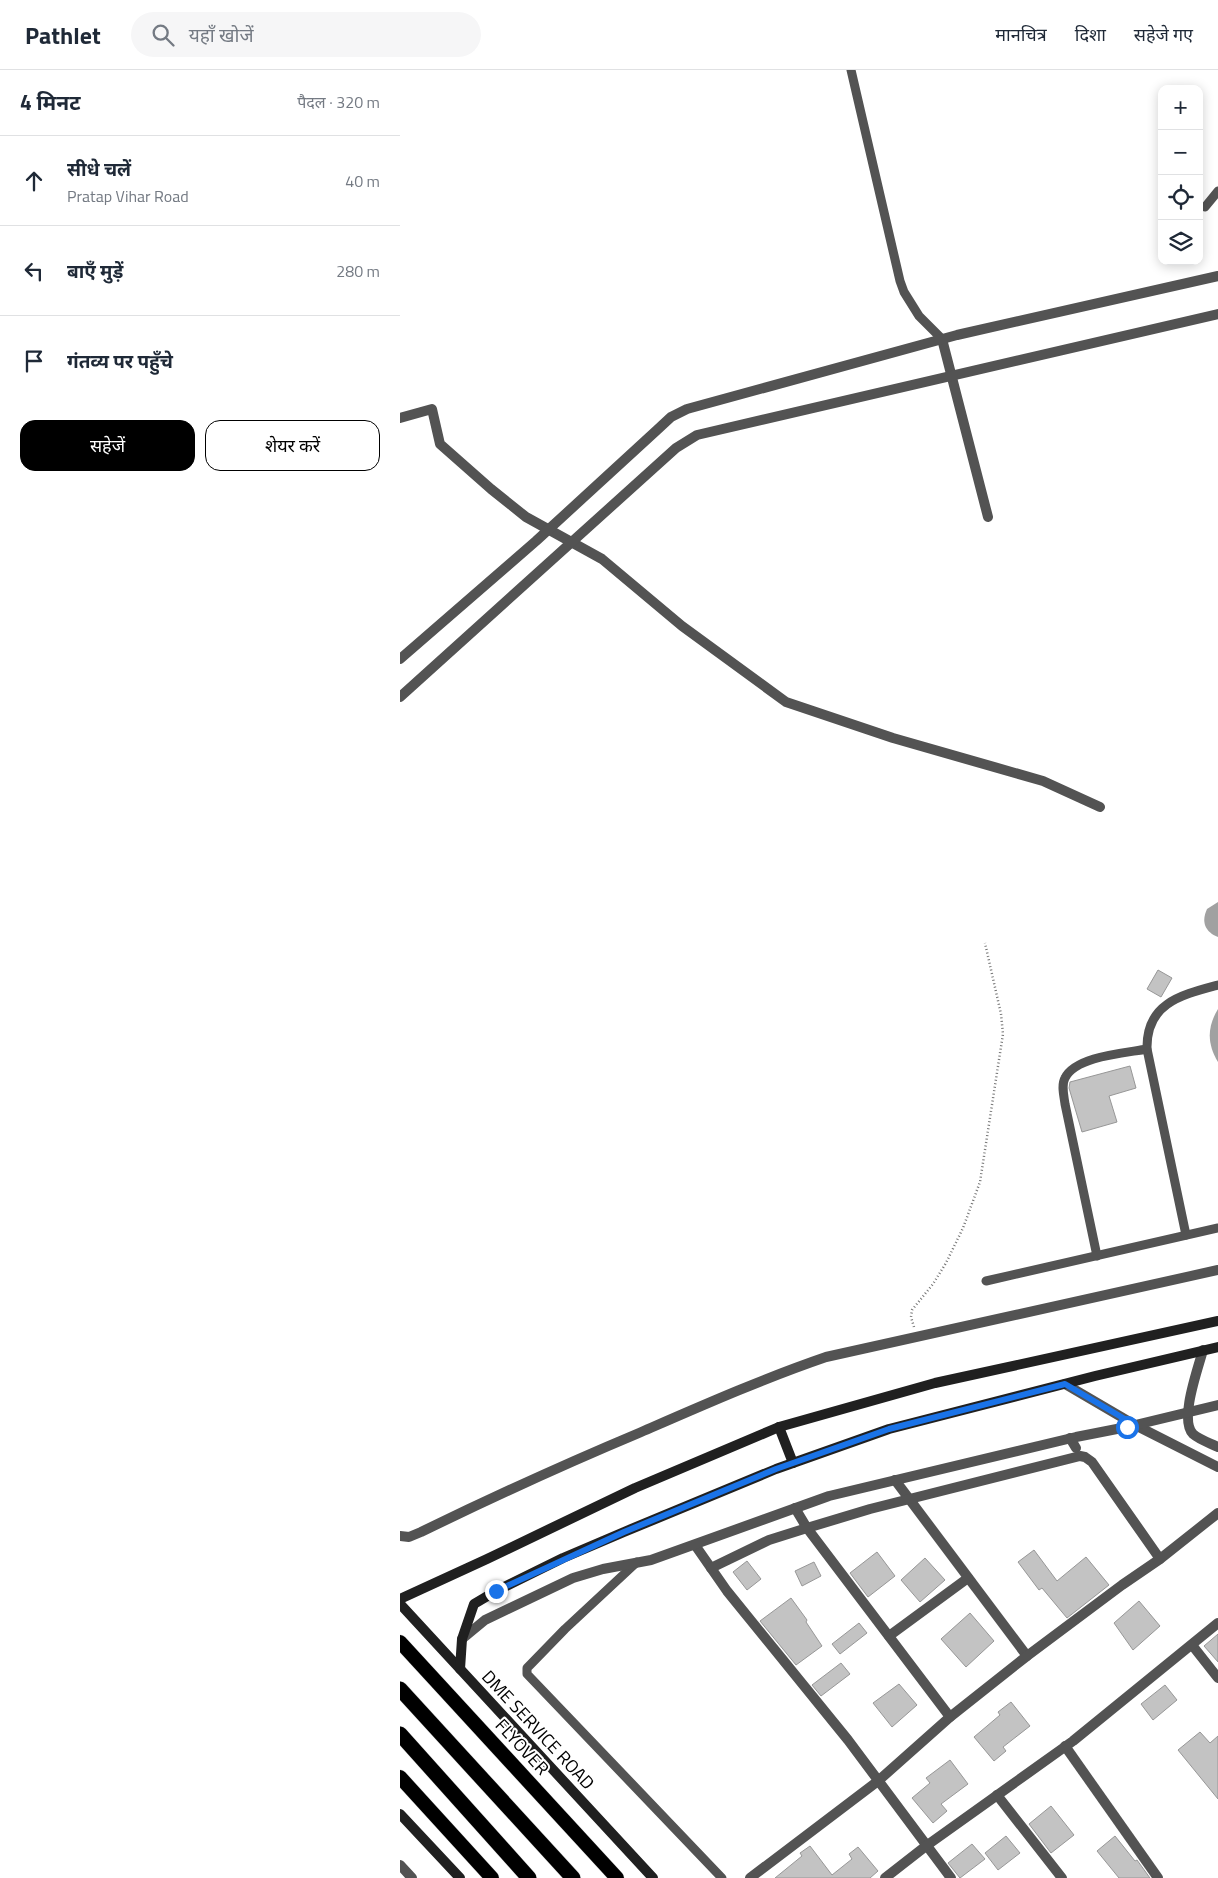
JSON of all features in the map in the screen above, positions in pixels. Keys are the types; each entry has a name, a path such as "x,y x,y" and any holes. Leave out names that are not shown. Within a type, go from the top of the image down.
{"highway":[{"name":"FLYOVER","path":"400,1642 616,1878"},
{"path":"400,1690 573,1878"},
{"path":"400,1734 529,1878"},
{"path":"400,1777 492,1878"}],"main road":[{"path":"400,1599 487,1560 635,1488 780,1428 935,1383 1218,1321"},
{"path":"460,1670 462,1639 474,1604 496,1591 615,1536 793,1463 889,1429 1218,1347"},
{"path":"780,1428 793,1463"},
{"name":"DME SERVICE ROAD","path":"400,1604 653,1878"},
{"path":"400,1814 460,1878"}],"street":[{"path":"400,659 548,530 671,417 687,409 942,339 1218,276"},
{"path":"400,697 676,448 697,435 1218,314"},
{"path":"942,339 988,516"},
{"path":"400,418 432,409 440,444 491,489 526,517 602,560 682,626 786,702 893,738 1043,781 1100,807"},
{"path":"400,1536 409,1537 421,1532 510,1489 772,1376 826,1357 1218,1270"},
{"path":"1203,1350 1187,1411 1188,1425 1192,1434 1218,1447"},
{"path":"1065,1384 1135,1425 1218,1467"},
{"path":"462,1639 478,1625 493,1616 573,1578 651,1560 830,1496 1070,1438 1218,1405"},
{"path":"1070,1438 1078,1452 1092,1462 1160,1559"},
{"path":"711,1568 769,1540 1078,1452"},
{"path":"895,1480 1027,1656"},
{"path":"795,1508 807,1528 950,1717"},
{"path":"750,1878 878,1781 950,1717 1027,1656 1160,1559 1218,1513"},
{"path":"695,1545 733,1598 848,1740 951,1878"},
{"path":"890,1636 968,1578"},
{"path":"885,1878 926,1846 1065,1746 1218,1623"},
{"path":"1192,1645 1218,1678"},
{"path":"1065,1746 1158,1878"},
{"path":"997,1795 1062,1878"},
{"path":"400,1865 412,1878"}],"lane":[{"path":"852,70 900,281 904,292 919,316 942,339"},
{"path":"1205,207 1218,191"},
{"path":"1186,1235 1147,1049 1148,1028 1155,1015 1165,1005 1189,994 1218,986"},
{"path":"1098,1256 1065,1104 1063,1088 1065,1078 1070,1071 1087,1061 1147,1049"},
{"path":"986,1281 1218,1228"},
{"path":"637,1562 565,1629 527,1668 527,1674 722,1878"}],"path":[{"path":"918,1336 911,1317 912,1310 933,1284 963,1228 980,1182 1002,1034 1001,1014 986,943"}],"shaded area":[{"path":"1218,902 1218,937 1207,929 1204,918 1207,909"},
{"path":"1218,1009 1218,1062 1210,1042 1210,1029"}],"building":[{"path":"1158,970 1172,978 1161,997 1147,989"},
{"path":"1130,1066 1136,1088 1109,1096 1117,1122 1082,1132 1069,1088 1070,1082"},
{"path":"1034,1550 1057,1581 1086,1557 1109,1585 1067,1618 1042,1588 1039,1590 1018,1562"},
{"path":"877,1552 895,1576 868,1597 850,1573"},
{"path":"925,1558 945,1580 920,1602 901,1580"},
{"path":"747,1561 761,1579 747,1590 733,1572"},
{"path":"814,1562 821,1576 802,1586 795,1571"},
{"path":"791,1598 807,1620 806,1622 822,1646 796,1665 760,1621"},
{"path":"1139,1601 1160,1626 1133,1650 1114,1623"},
{"path":"970,1613 994,1641 966,1667 941,1639"},
{"path":"859,1623 867,1633 840,1654 832,1644"},
{"path":"1218,1634 1218,1662 1204,1646"},
{"path":"841,1663 850,1674 821,1696 812,1685"},
{"path":"899,1684 917,1705 892,1727 873,1703"},
{"path":"1165,1685 1177,1700 1153,1720 1141,1704"},
{"path":"1011,1702 1030,1726 1003,1747 1006,1751 994,1761 974,1737 1000,1715 998,1712"},
{"path":"1200,1732 1210,1743 1218,1736 1218,1799 1178,1750"},
{"path":"950,1760 968,1784 941,1804 947,1811 933,1823 912,1798 930,1783 926,1778"},
{"path":"1051,1806 1074,1835 1051,1853 1029,1824"},
{"path":"1006,1836 1020,1853 998,1870 985,1853"},
{"path":"1115,1836 1135,1861 1137,1860 1150,1878 1119,1878 1097,1851"},
{"path":"972,1844 985,1859 960,1878 948,1863"},
{"path":"810,1846 832,1875 852,1859 849,1854 858,1847 878,1871 870,1878 775,1878 802,1856 800,1853"}],"route":[{"path":"496,1591 563,1558 706,1497 776,1469 889,1429 1065,1384 1135,1425 1127,1427"}]}
